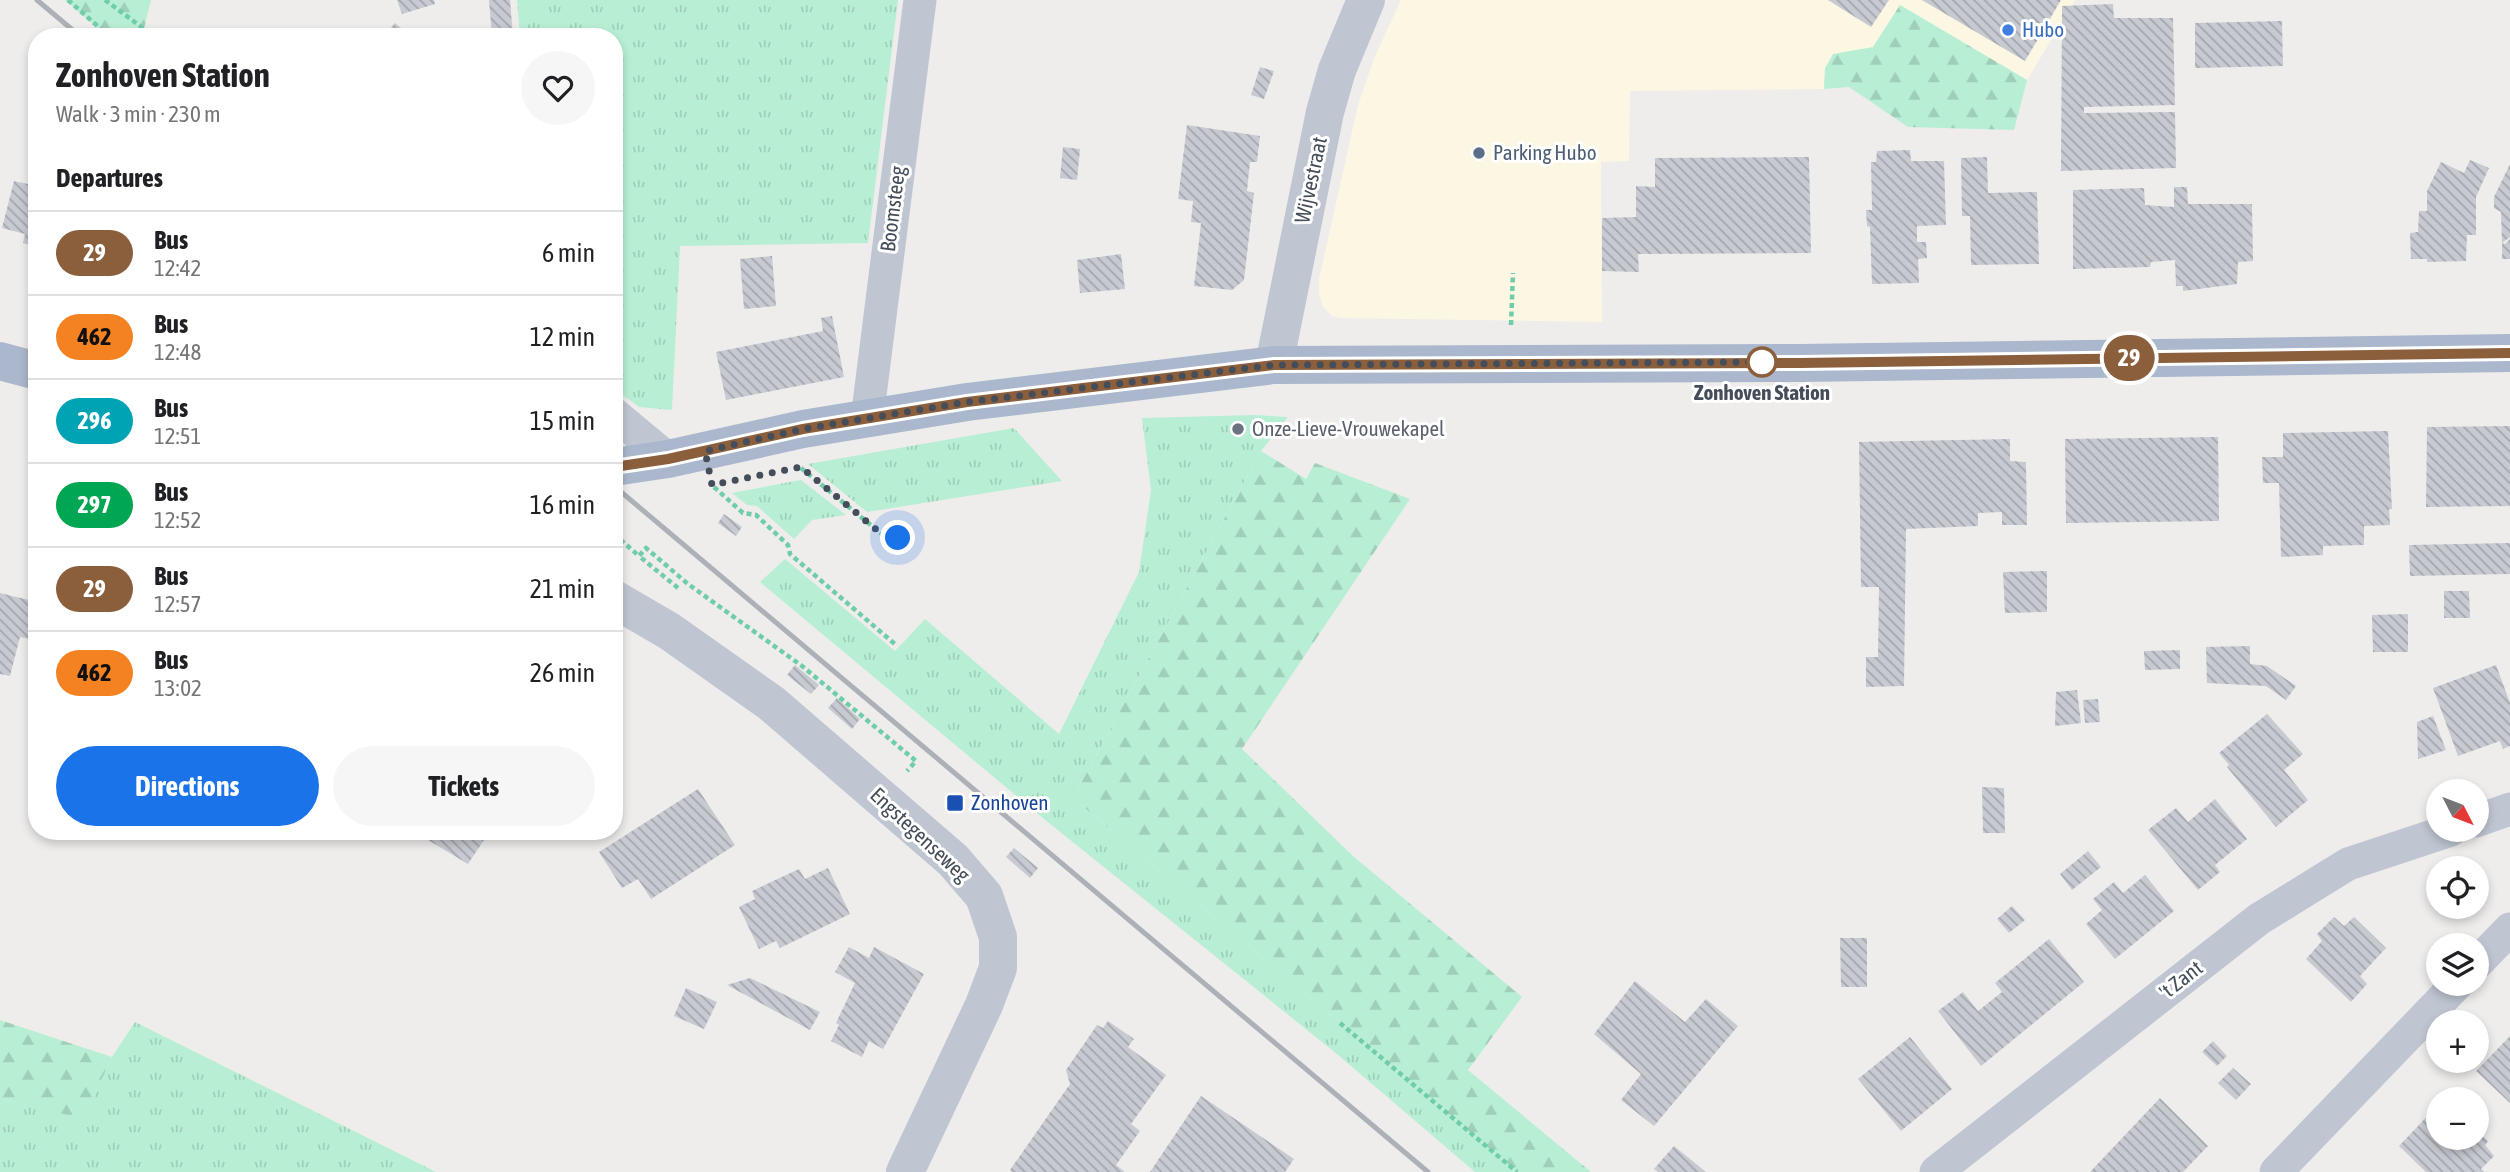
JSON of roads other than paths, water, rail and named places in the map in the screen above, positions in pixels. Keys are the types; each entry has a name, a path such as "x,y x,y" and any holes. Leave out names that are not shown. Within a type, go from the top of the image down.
{"main road":[{"path":"623,466 668,459 803,429 1052,390 1274,365 1800,363 2510,353"},
{"path":"0,361 28,369"}],"street":[{"name":"Boomsteeg","path":"867,419 919,0"},
{"name":"Wijvestraat","path":"1274,365 1325,112 1337,70 1366,0"},
{"path":"623,422 668,459"},
{"name":"Engstegenseweg","path":"623,604 669,631 771,703 953,860 984,896 998,937 998,968 984,1005 905,1172"},
{"path":"2489,816 2510,809"},
{"name":"'t Zant","path":"1936,1172 2259,919 2348,864 2426,838"},
{"path":"2489,951 2510,929"},
{"path":"2276,1172 2446,996"}],"railway":[{"path":"37,0 70,28"},
{"path":"623,494 1428,1172"}],"place":[{"name":"Hubo","path":"2008,30"},
{"name":"Parking Hubo","path":"1479,153"},
{"name":"Zonhoven Station","path":"1762,362"},
{"name":"Onze-Lieve-Vrouwekapel","path":"1238,429"},
{"name":"Zonhoven","path":"955,803"}]}
